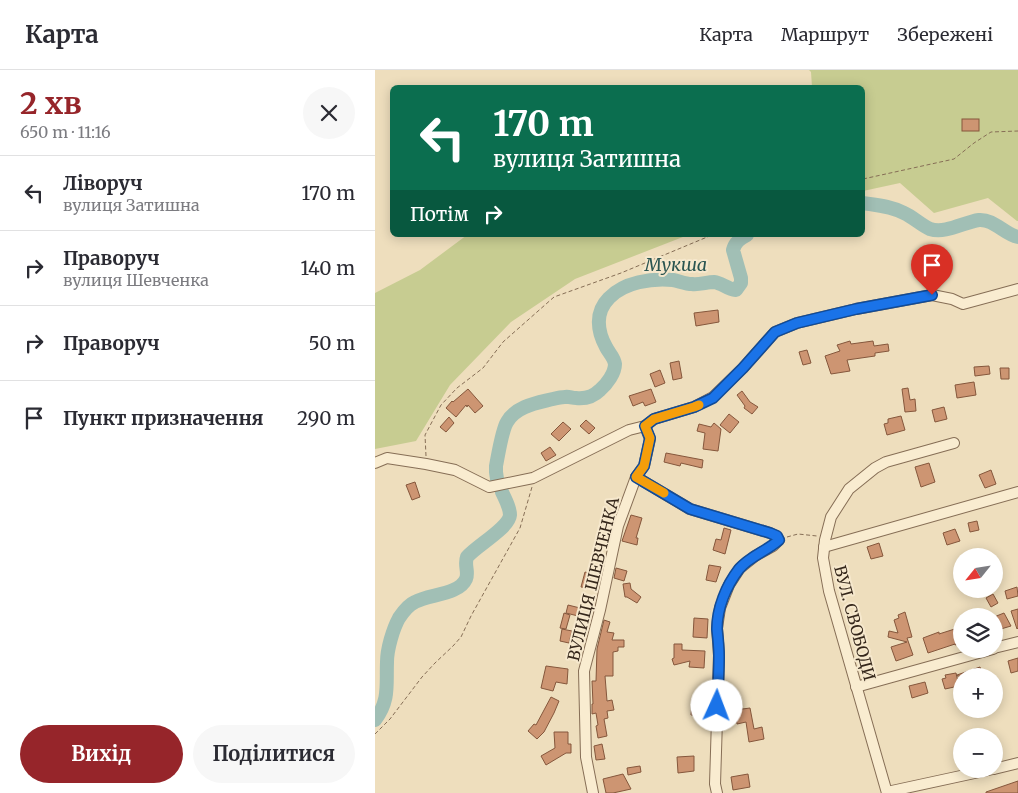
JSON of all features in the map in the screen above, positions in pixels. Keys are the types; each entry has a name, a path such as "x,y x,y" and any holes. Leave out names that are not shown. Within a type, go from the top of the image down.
{"street":[{"path":"375,462 387,458 455,470 489,487 533,478 629,430 645,426 654,419 694,407 713,398 775,332 797,323 856,309 932,295 952,299 963,304 1018,289"},
{"name":"ВУЛИЦЯ ШЕВЧЕНКА","path":"593,793 586,757 584,671 618,526 636,477 644,466 650,438 645,426"},
{"name":"ВУЛ. СВОБОДИ","path":"887,792 829,591 823,558 826,536 831,517 849,489 875,468 886,462 954,443"},
{"path":"636,477 690,509 770,533 777,536 779,540 740,568 729,585 720,608 717,628 719,655 715,784 717,793"},
{"path":"824,547 1018,492"},
{"path":"1003,646 1018,642"},
{"path":"856,688 961,658"},
{"path":"1003,767 1018,763"},
{"path":"887,792 953,778"}],"path":[{"path":"865,179 954,159 974,142 991,132 1018,131"},
{"path":"427,464 425,435 441,406 457,388 483,368 503,342 554,296 621,273 707,237"},
{"path":"375,734 390,719 422,677 461,637 520,528 532,488 533,478"},
{"path":"779,540 798,534 826,536"}],"green space":[{"path":"809,70 1018,70 1018,221 988,198 934,213 900,183 865,191 865,85 812,85 811,72"},
{"path":"464,237 683,237 575,279 511,322 450,385 416,441 375,449 375,293 420,270"}],"building":[{"path":"962,119 979,119 979,131 962,131"},
{"path":"718,310 719,322 696,326 694,313"},
{"path":"850,341 851,344 873,341 874,346 888,344 889,351 875,353 875,356 847,360 850,371 831,374 825,356 840,351 837,345"},
{"path":"807,350 811,363 803,365 799,352"},
{"path":"679,361 682,378 673,380 670,363"},
{"path":"989,366 990,374 975,376 974,367"},
{"path":"1000,368 1009,368 1009,379 1001,379"},
{"path":"660,370 665,383 655,387 650,374"},
{"path":"974,382 976,395 957,398 955,385"},
{"path":"908,388 910,400 915,399 916,411 905,412 902,389"},
{"path":"468,389 483,406 475,413 466,405 456,417 446,408"},
{"path":"651,389 656,402 645,406 643,402 633,406 629,396"},
{"path":"742,391 750,402 758,407 752,414 744,408 745,406 737,395"},
{"path":"944,407 947,419 935,422 932,410"},
{"path":"729,414 739,422 730,433 720,425"},
{"path":"901,416 905,430 887,435 884,424 888,423 888,419"},
{"path":"449,417 454,423 446,432 440,427"},
{"path":"586,420 595,428 589,434 580,426"},
{"path":"563,422 571,429 559,441 551,434"},
{"path":"714,423 721,429 718,451 703,449 705,433 697,431 699,424 711,427"},
{"path":"550,447 556,455 546,461 541,453"},
{"path":"666,453 703,460 702,468 681,463 680,466 664,462"},
{"path":"929,463 935,482 921,487 915,467"},
{"path":"991,470 996,484 985,488 979,475"},
{"path":"415,482 420,497 412,500 406,485"},
{"path":"631,515 642,518 636,538 638,538 637,545 622,541"},
{"path":"977,521 979,530 970,532 968,523"},
{"path":"724,528 731,530 725,554 713,550 716,539 721,540"},
{"path":"955,529 960,541 947,545 943,533"},
{"path":"879,543 883,556 871,559 867,547"},
{"path":"709,565 721,567 716,582 706,580"},
{"path":"616,568 627,571 624,581 614,578"},
{"path":"585,572 592,574 588,588 581,587"},
{"path":"630,583 631,589 641,597 637,603 625,597 623,584"},
{"path":"1017,587 1018,596 1007,599 1005,591"},
{"path":"986,598 995,598 998,603 991,607"},
{"path":"568,605 580,608 578,616 566,613"},
{"path":"1018,609 1018,628 1017,629 1011,611"},
{"path":"905,612 912,637 907,638 913,655 896,661 891,647 907,642 888,637 889,631 898,633 894,620 899,618 898,615"},
{"path":"564,613 570,615 566,629 560,628"},
{"path":"1003,613 1011,626 1003,628"},
{"path":"694,618 708,619 707,638 693,637"},
{"path":"604,620 610,622 607,632 614,633 612,640 624,640 624,647 618,647 618,651 613,652 613,676 605,676 607,701 612,700 614,710 607,711 608,718 604,719 607,736 598,738 596,713 592,714 592,681 596,681 597,649"},
{"path":"562,629 572,631 569,643 560,641"},
{"path":"953,630 953,645 928,653 923,638 939,632 939,634"},
{"path":"674,644 682,644 682,650 705,651 704,668 689,667 690,661 674,665 672,659 674,658"},
{"path":"1018,658 1018,671 1011,673 1008,661"},
{"path":"546,666 568,669 567,684 556,682 553,691 541,688"},
{"path":"953,674 953,687 945,689 942,679 946,678 945,675"},
{"path":"925,682 928,693 912,698 909,686"},
{"path":"551,697 559,701 544,732 537,739 528,731 534,724 536,725"},
{"path":"692,699 706,700 705,715 691,715"},
{"path":"750,708 754,729 762,727 764,739 749,742 746,722 737,724 735,710"},
{"path":"554,732 568,732 568,744 571,744 571,753 566,753 546,765 541,756 555,748"},
{"path":"602,744 605,759 596,760 594,746"},
{"path":"694,756 694,771 678,773 677,757"},
{"path":"640,766 641,772 628,775 627,768"},
{"path":"623,774 631,789 606,793 603,779"},
{"path":"748,774 750,787 733,790 731,777"},
{"path":"1018,781 1018,793 986,793 986,792"}],"waterway":[{"name":"Мукша","path":"865,203 894,209 930,229 942,230 973,221 984,220 1018,237"},
{"name":"Мукша","path":"497,479 496,466 503,431 507,422 516,412 527,406 557,398 589,397 598,392 610,378 615,364 603,341 599,328 601,309 609,298 622,288 639,282 656,280 673,280 687,284 714,282 736,290 741,283 741,278 733,250 738,241 744,237"},
{"name":"Мукша","path":"375,720 380,713 385,699 388,651 399,618 412,603 450,591 462,584 467,576 467,557 504,526 508,520 510,515 509,509 502,492"}],"slow traffic":[{"path":"664,493 636,477 644,466 650,438 645,426 654,419 699,405"}],"route":[{"path":"717,706 719,655 717,628 720,608 729,585 740,568 779,540 777,536 770,533 690,509 636,477 644,466 650,438 645,426 654,419 694,407 713,398 775,332 797,323 856,309 932,295"}]}
